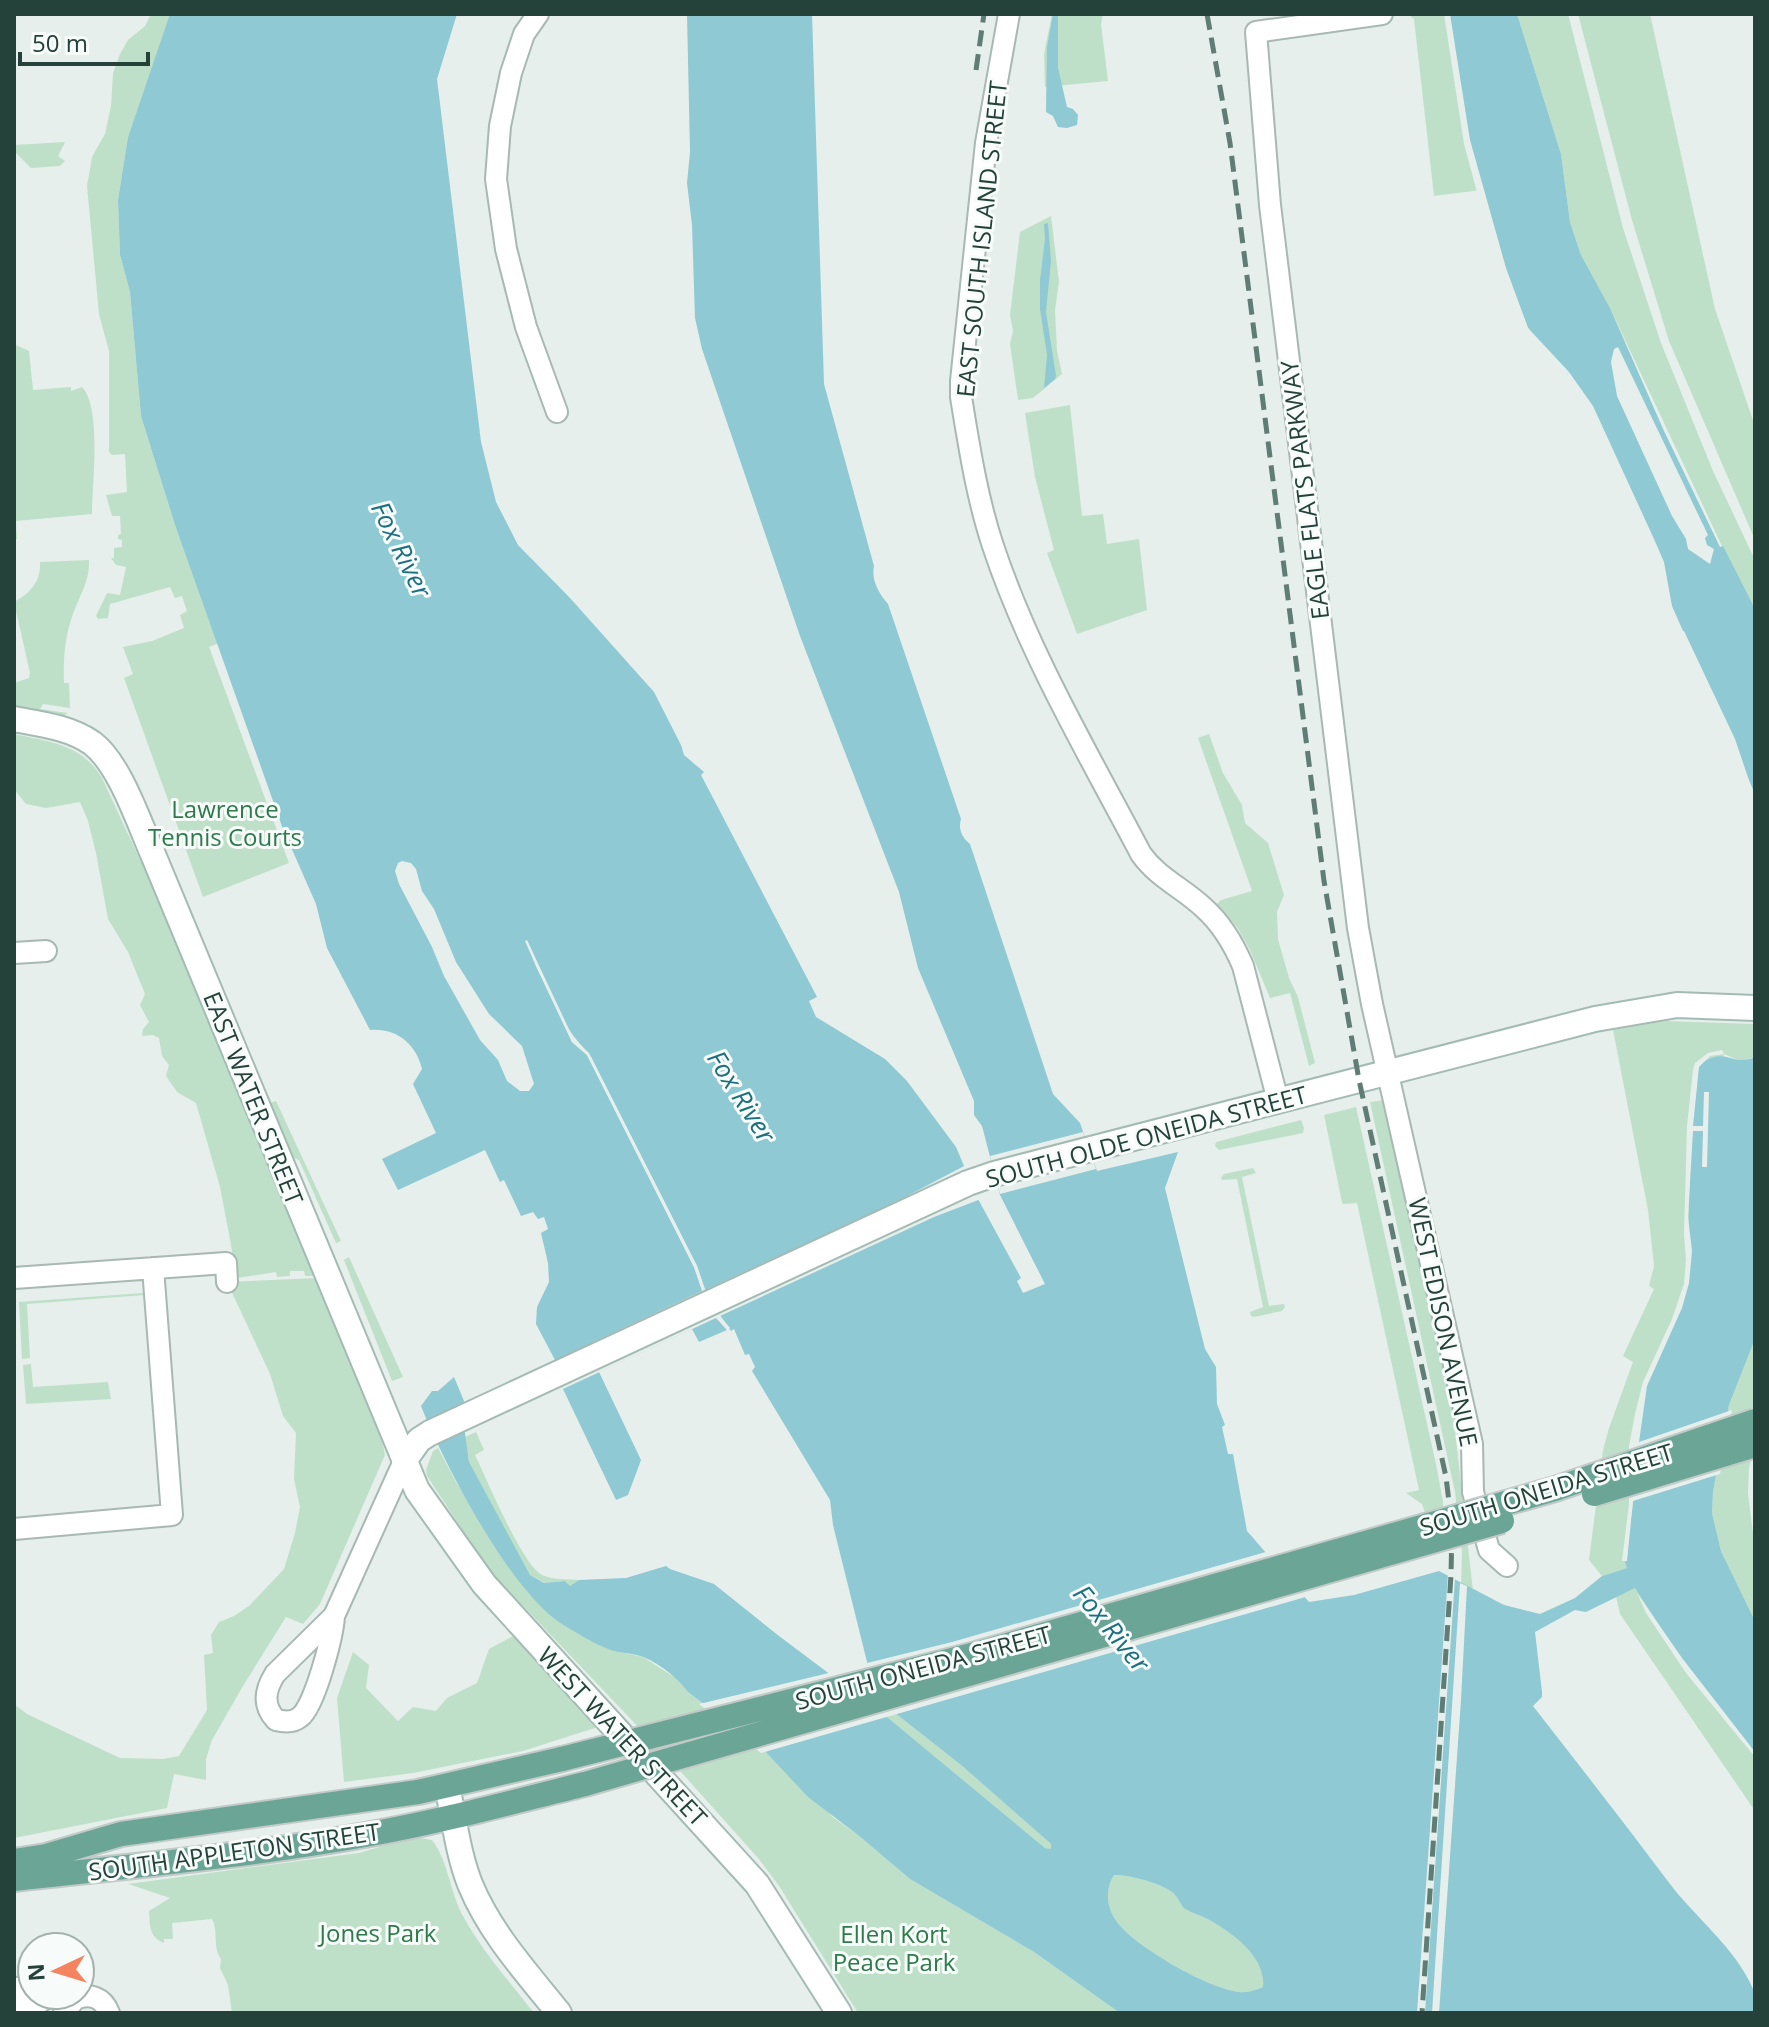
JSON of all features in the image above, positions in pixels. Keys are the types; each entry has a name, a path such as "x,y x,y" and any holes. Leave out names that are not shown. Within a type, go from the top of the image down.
{"main road":[{"name":"SOUTH ONEIDA STREET","path":"359,1801 447,1786 562,1759 976,1654 1555,1489 1755,1421"},
{"name":"SOUTH ONEIDA STREET","path":"453,1817 585,1784 1415,1547 1755,1445"},
{"name":"SOUTH APPLETON STREET","path":"14,1861 46,1856 121,1834 359,1801"},
{"name":"SOUTH APPLETON STREET","path":"14,1879 177,1862 366,1835 453,1817"}],"street":[{"path":"538,14 524,34 511,73 500,126 496,179 506,249 526,327 557,412"},
{"name":"EAST SOUTH ISLAND STREET","path":"1009,14 986,143 961,381 962,406 983,511 1007,585 1037,653 1141,854 1161,878 1203,907 1219,923 1236,949 1278,1101"},
{"name":"EAGLE FLATS PARKWAY","path":"1382,14 1256,32 1270,205 1358,928 1388,1071"},
{"name":"EAST WATER STREET","path":"14,719 61,729 91,742 113,770 152,852 404,1461"},
{"path":"14,953 46,951"},
{"name":"SOUTH OLDE ONEIDA STREET","path":"404,1461 419,1440 430,1433 984,1178 1583,1022 1655,1008 1718,1005 1755,1008"},
{"name":"WEST EDISON AVENUE","path":"1388,1071 1472,1444 1473,1492 1489,1550 1507,1566"},
{"path":"14,1529 172,1515 153,1268"},
{"path":"14,1278 153,1268 227,1273"},
{"path":"334,1616 275,1674 268,1686 266,1703 276,1720 292,1721 306,1710 333,1634 334,1616 404,1461"},
{"name":"WEST WATER STREET","path":"404,1461 417,1490 484,1584 757,1884 839,2013"},
{"path":"447,1786 469,1882 482,1910 559,2013"},
{"path":"96,1999 103,2002 109,2013"}],"green space":[{"name":"Lawrence Tennis Courts","path":"151,14 171,14 128,137 118,200 120,255 130,292 141,416 175,525 219,643 209,647 289,863 203,897 124,678 133,674 123,647 152,641 184,628 180,615 187,611 182,596 175,598 170,587 110,604 108,618 98,619 96,616 107,593 120,595 126,567 116,565 111,558 114,558 114,548 122,547 122,540 118,539 121,534 120,516 112,516 106,495 127,492 125,454 112,455 109,452 109,351 99,314 87,186 92,157 105,134 113,73 120,54 128,40 145,26"},
{"path":"1052,14 1103,14 1101,24 1108,81 1045,87 1044,54"},
{"path":"1408,14 1448,14 1481,190 1434,196 1414,19"},
{"path":"1517,14 1568,14 1623,228 1661,343 1713,471 1755,560 1755,609 1736,576 1610,308 1581,255 1570,222 1561,154"},
{"path":"1578,14 1650,14 1715,309 1755,426 1755,540 1669,341 1632,220"},
{"path":"65,142 58,156 65,161 60,166 31,168 15,152 14,145"},
{"path":"1051,216 1059,282 1055,310 1057,351 1062,374 1033,398 1018,400 1010,344 1013,331 1010,315 1020,232"},
{"path":"14,344 29,351 33,390 71,387 71,391 82,387 88,397 94,429 92,514 16,521 17,539 14,539"},
{"path":"1070,405 1082,516 1103,514 1107,544 1139,539 1147,610 1077,634 1047,553 1054,550 1035,477 1025,413"},
{"path":"89,560 86,581 70,622 65,648 64,683 69,683 70,708 43,704 40,709 68,713 61,717 14,708 14,683 29,678 30,673 14,602 34,586 40,562"},
{"path":"14,734 52,742 75,751 102,778 141,862 144,861 318,1276 305,1276 304,1271 290,1271 290,1276 277,1277 276,1272 231,1279 232,1250 220,1187 196,1103 177,1092 166,1076 169,1065 162,1056 159,1038 142,1036 149,1022 140,1005 145,994 128,952 108,919 88,821 80,802 46,808 26,804 14,789"},
{"path":"1209,734 1223,773 1242,805 1245,823 1268,843 1284,895 1277,912 1278,939 1298,997 1315,1063 1309,1066 1290,993 1270,998 1250,950 1237,927 1217,904 1252,891 1198,738"},
{"path":"1666,1021 1755,1024 1755,1057 1740,1061 1724,1054 1691,1259 1627,1568 1602,1576 1589,1560 1603,1450 1633,1362 1623,1356 1654,1289 1649,1286 1654,1266 1648,1210 1613,1030"},
{"path":"1385,1100 1450,1386 1473,1591 1461,1584 1462,1552 1455,1492 1370,1102"},
{"path":"276,1101 341,1241 336,1243 299,1160 292,1157 270,1103"},
{"path":"1356,1107 1436,1464 1444,1524 1428,1521 1422,1504 1406,1493 1419,1490 1357,1203 1342,1202 1324,1115"},
{"path":"1301,1120 1303,1133 1219,1150 1215,1146 1216,1142"},
{"path":"1253,1168 1256,1173 1242,1177 1269,1306 1284,1304 1285,1307 1282,1311 1254,1317 1250,1312 1263,1307 1237,1179 1221,1178 1224,1174"},
{"path":"349,1257 403,1377 392,1381 344,1260"},
{"path":"318,1278 382,1439 385,1455 320,1604 303,1624 286,1617 212,1740 206,1759 206,1780 174,1774 167,1808 14,1838 14,1704 27,1714 120,1758 163,1759 179,1756 207,1710 204,1655 213,1653 211,1635 219,1622 249,1606 284,1569 300,1507 294,1479 296,1433 283,1416 270,1374 227,1282"},
{"path":"143,1293 27,1304 30,1358 22,1359 19,1302"},
{"path":"1755,1339 1755,1443 1749,1468 1748,1494 1755,1549 1755,1621 1721,1551 1712,1513 1729,1405"},
{"path":"31,1364 33,1387 108,1382 111,1399 26,1404 23,1365"},
{"path":"476,1432 484,1450 475,1455 524,1555 542,1575 579,1580 570,1587 565,1581 545,1583 530,1575 469,1462 465,1437"},
{"name":"Ellen Kort Peace Park","path":"438,1448 456,1482 529,1594 616,1651 643,1657 682,1682 688,1692 763,1749 834,1818 910,1879 1034,1952 1120,2013 858,2013 779,1886 758,1858 682,1773 488,1569 427,1476 433,1451"},
{"path":"1635,1588 1755,1753 1755,1811 1620,1614 1616,1596"},
{"path":"515,1635 601,1726 523,1751 413,1773 344,1782 337,1698 353,1652 369,1665 366,1688 398,1721 413,1707 436,1711 447,1698 477,1683 489,1649"},
{"path":"876,1698 961,1765 1051,1844 1051,1849 1045,1848 887,1717"},
{"name":"Jones Park","path":"413,1837 432,1840 442,1857 470,1929 534,2013 232,2013 212,1919 172,1923 173,1939 164,1939 164,1943 159,1941 150,1926 149,1911 170,1898 128,1884 359,1853"},
{"path":"1114,1875 1162,1886 1175,1895 1185,1908 1231,1934 1255,1957 1263,1976 1263,1987 1245,1992 1225,1989 1191,1975 1139,1942 1116,1921 1110,1910 1108,1892"}],"water":[{"name":"Fox River","path":"170,14 457,14 437,79 481,442 496,502 518,545 654,692 684,755 704,772 701,775 817,997 809,1001 816,1017 885,1059 907,1081 956,1147 978,1199 1021,1278 1017,1281 1023,1293 1045,1284 1000,1195 982,1126 974,1115 974,1101 918,968 899,892 800,636 702,349 695,318 692,225 687,183 690,152 687,14 812,14 824,384 874,566 875,582 888,604 961,819 961,833 970,844 1053,1094 1080,1123 1097,1171 1178,1152 1165,1188 1205,1349 1216,1367 1217,1404 1225,1425 1222,1427 1228,1454 1233,1454 1247,1531 1309,1602 1354,1595 1439,1571 1504,1605 1540,1614 1575,1598 1602,1576 1627,1568 1625,1562 1633,1504 1633,1439 1646,1386 1687,1284 1691,1124 1696,1067 1715,1057 1746,1060 1755,1057 1755,1339 1729,1405 1712,1513 1721,1551 1755,1621 1755,1753 1683,1662 1635,1588 1586,1612 1575,1610 1535,1632 1542,1697 1533,1706 1670,1884 1737,1961 1754,1992 1755,2013 1120,2013 1034,1952 910,1879 808,1797 763,1749 688,1692 660,1666 647,1658 605,1648 580,1635 542,1608 522,1585 462,1491 421,1406 432,1391 438,1391 454,1377 464,1401 469,1462 530,1575 544,1583 565,1581 570,1586 579,1580 626,1578 666,1566 714,1584 887,1717 1045,1848 1051,1849 1051,1844 961,1765 876,1698 833,1525 830,1500 752,1371 755,1367 749,1354 745,1355 734,1329 731,1331 708,1298 697,1266 589,1053 560,1015 527,940 536,966 572,1042 587,1055 694,1267 709,1308 727,1330 699,1342 692,1329 599,1372 641,1460 628,1495 616,1500 563,1389 555,1360 536,1324 537,1307 549,1282 541,1233 548,1229 544,1217 538,1219 533,1212 521,1216 485,1150 398,1190 382,1159 436,1133 413,1084 422,1069 415,1052 404,1039 389,1032 370,1030 327,948 316,904 283,829 175,525 141,416 130,292 120,255 118,200 128,137","holes":["402,861 411,863 416,869 422,891 434,909 456,962 489,1014 522,1046 534,1084 529,1091 520,1091 507,1081 498,1060 480,1040 444,976 399,884 395,871","1114,1875 1162,1886 1175,1895 1184,1908 1231,1934 1247,1948 1260,1966 1263,1987 1245,1992 1225,1989 1191,1975 1140,1943 1126,1932 1111,1911 1108,1892"]},
{"path":"1053,14 1058,14 1058,68 1067,107 1078,115 1077,125 1067,128 1058,127 1053,116 1046,112 1047,47"},
{"path":"1448,14 1517,14 1561,154 1570,222 1581,255 1610,308 1720,547 1723,546 1755,609 1755,794 1672,606 1664,562 1593,406 1569,372 1566,375 1528,328 1490,228 1468,144","holes":["1618,347 1708,535 1705,538 1707,545 1714,549 1710,564 1688,549 1617,396 1611,362 1614,349"]},
{"path":"1048,223 1051,261 1046,312 1056,376 1044,388 1047,355 1040,309 1040,280 1044,224"}],"pier":[{"path":"1444,14 1450,14 1470,140 1506,268 1528,328 1569,372 1566,375 1558,373 1525,330 1487,229 1464,144"},
{"path":"1684,631 1735,739 1755,798 1751,796 1710,694 1679,633"},
{"path":"527,940 574,1040 591,1057 697,1266 705,1290 892,1204 966,1165 981,1199 934,1217 720,1316 730,1328 727,1330 716,1318 563,1389 551,1362 702,1291 694,1267 587,1055 572,1042"},
{"path":"1722,1050 1724,1054 1710,1056 1699,1067 1693,1126 1703,1126 1704,1092 1709,1092 1707,1167 1702,1167 1703,1131 1693,1131 1688,1217 1692,1251 1689,1283 1682,1308 1647,1386 1639,1442 1732,1410 1720,1474 1633,1501 1627,1561 1622,1561 1629,1504 1629,1446 1635,1414 1643,1382 1672,1319 1684,1284 1687,1126 1693,1070 1695,1063 1708,1053"},
{"path":"1083,1132 1096,1169 1000,1194 990,1156"},
{"path":"1269,1551 1309,1596 761,1753 699,1704 833,1672 887,1712 873,1700 863,1664 952,1642"},
{"path":"1448,1574 1455,1579 1425,2013 1417,2013"},
{"path":"1460,1583 1467,1586 1461,1700 1439,2013 1432,2013"},
{"path":"1637,1593 1682,1658 1755,1752 1755,1757 1686,1673 1646,1613"}],"railway":[{"path":"976,70 984,14"},
{"path":"1207,14 1230,143 1324,881 1359,1080 1446,1477 1452,1527 1422,2013"}]}
